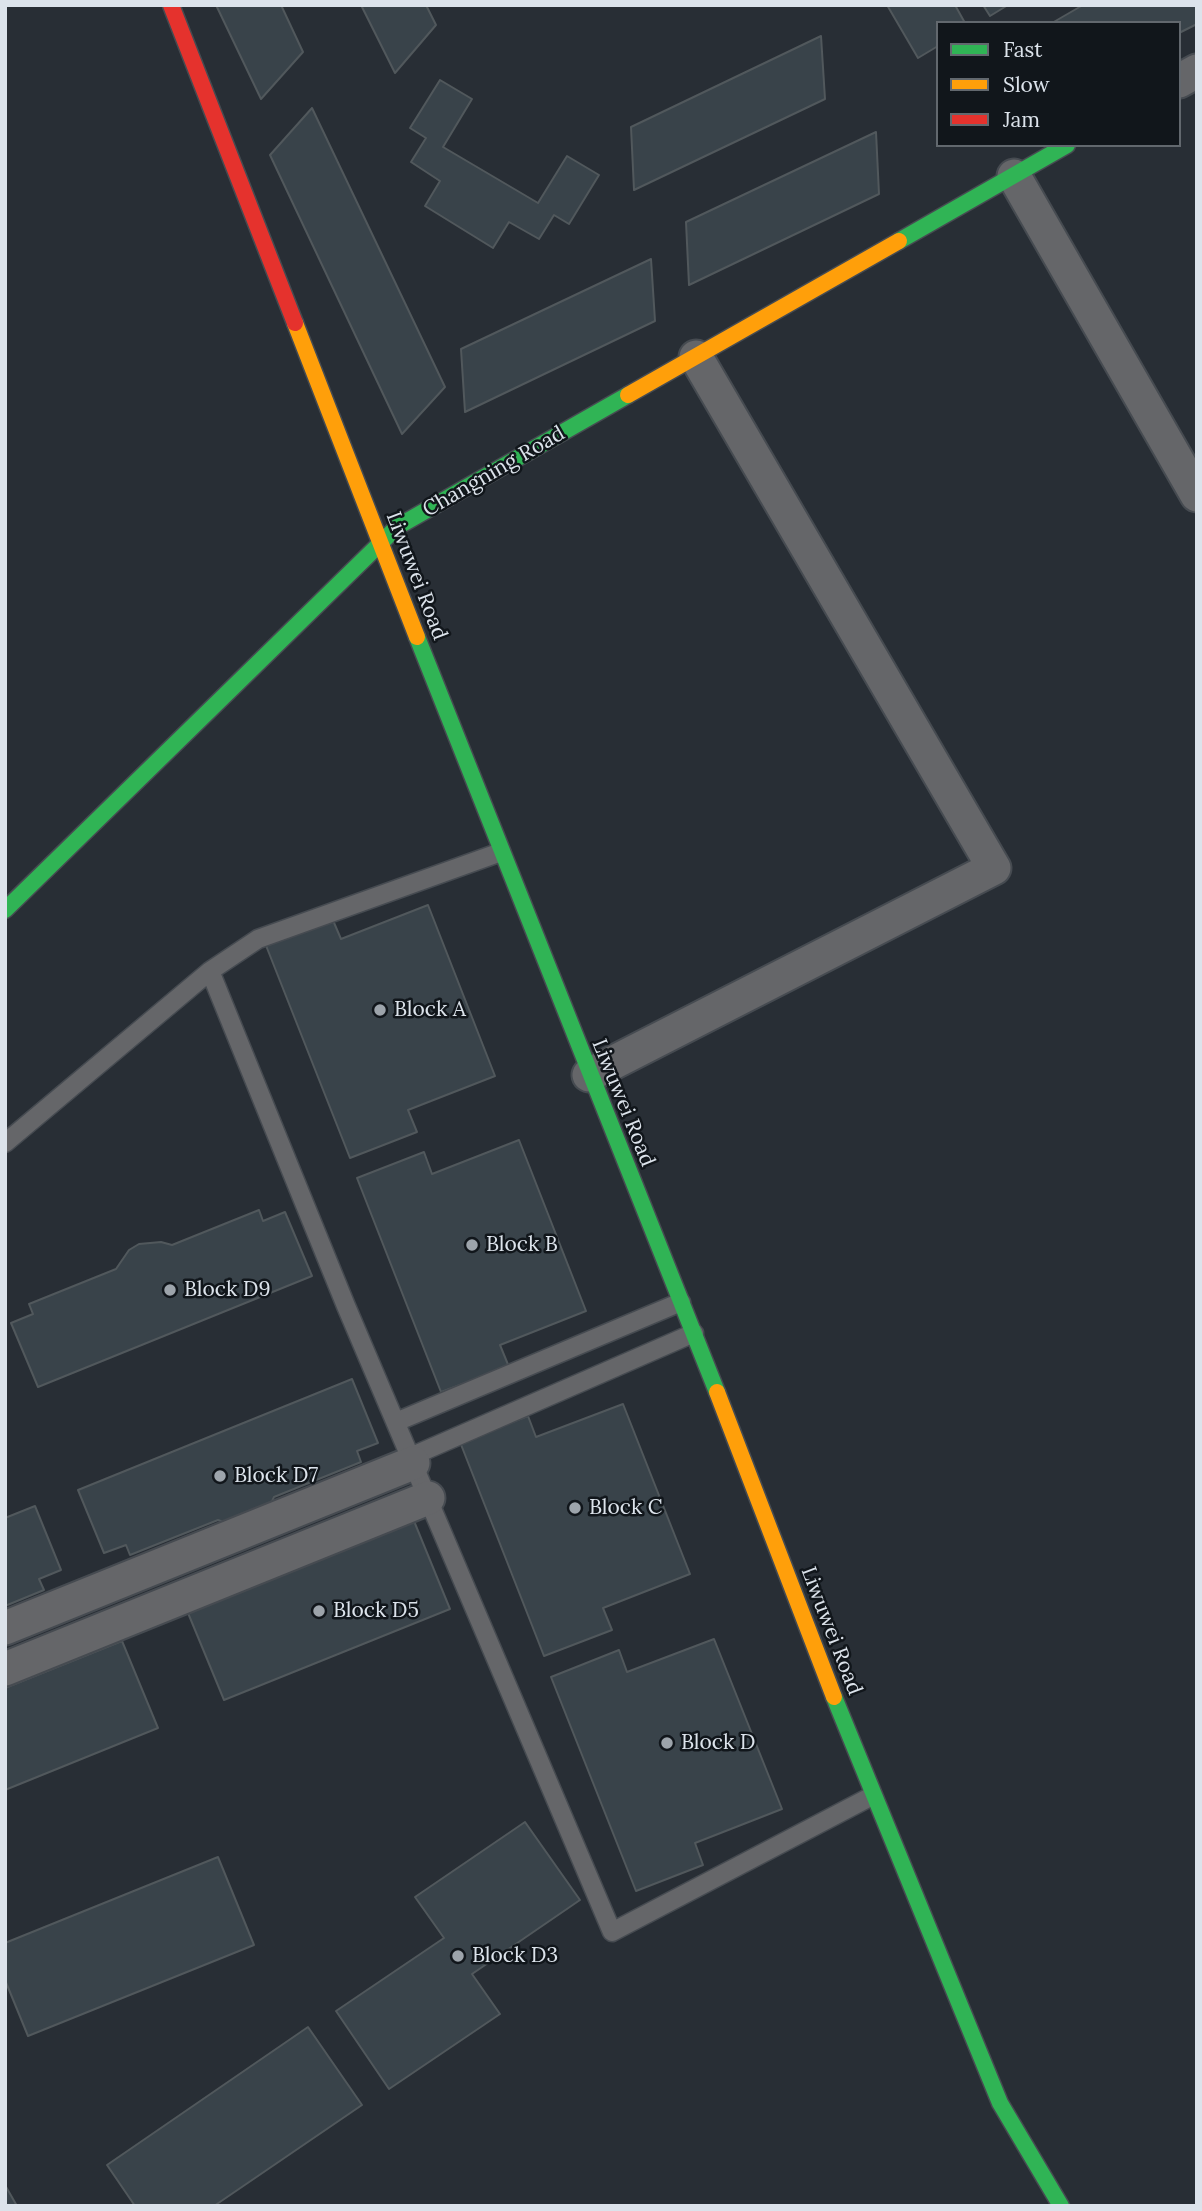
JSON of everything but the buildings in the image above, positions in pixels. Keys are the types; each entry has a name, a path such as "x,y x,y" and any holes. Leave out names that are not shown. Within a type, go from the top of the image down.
{"street":[{"name":"Liwuwei Road","path":"172,5 501,852 694,1333 872,1796 1000,2103 1061,2206"},
{"path":"1181,80 1197,71"},
{"name":"Changning Road","path":"5,910 397,527 1064,147"},
{"path":"1014,176 1197,495"},
{"path":"589,1075 994,868 696,357"},
{"path":"5,1628 412,1460"},
{"path":"5,1669 428,1498"}],"lane":[{"path":"5,1143 210,971 258,939 501,852"},
{"path":"210,971 396,1422 612,1932 872,1796"},
{"path":"396,1422 681,1302"},
{"path":"412,1460 694,1333"}],"traffic: fast":[{"path":"899,241 1064,147"},
{"path":"5,910 397,527 628,395"},
{"path":"417,637 717,1392"},
{"path":"834,1697 1000,2103 1061,2206"}],"traffic: slow":[{"path":"628,395 899,241"},
{"path":"295,323 417,637"},
{"path":"717,1392 834,1697"}],"traffic: jam":[{"path":"171,5 295,323"}],"place":[{"name":"Block A","path":"380,1010"},
{"name":"Block B","path":"472,1245"},
{"name":"Block D9","path":"170,1290"},
{"name":"Block D7","path":"220,1476"},
{"name":"Block C","path":"575,1508"},
{"name":"Block D5","path":"319,1611"},
{"name":"Block D","path":"667,1743"},
{"name":"Block D3","path":"458,1956"}]}
